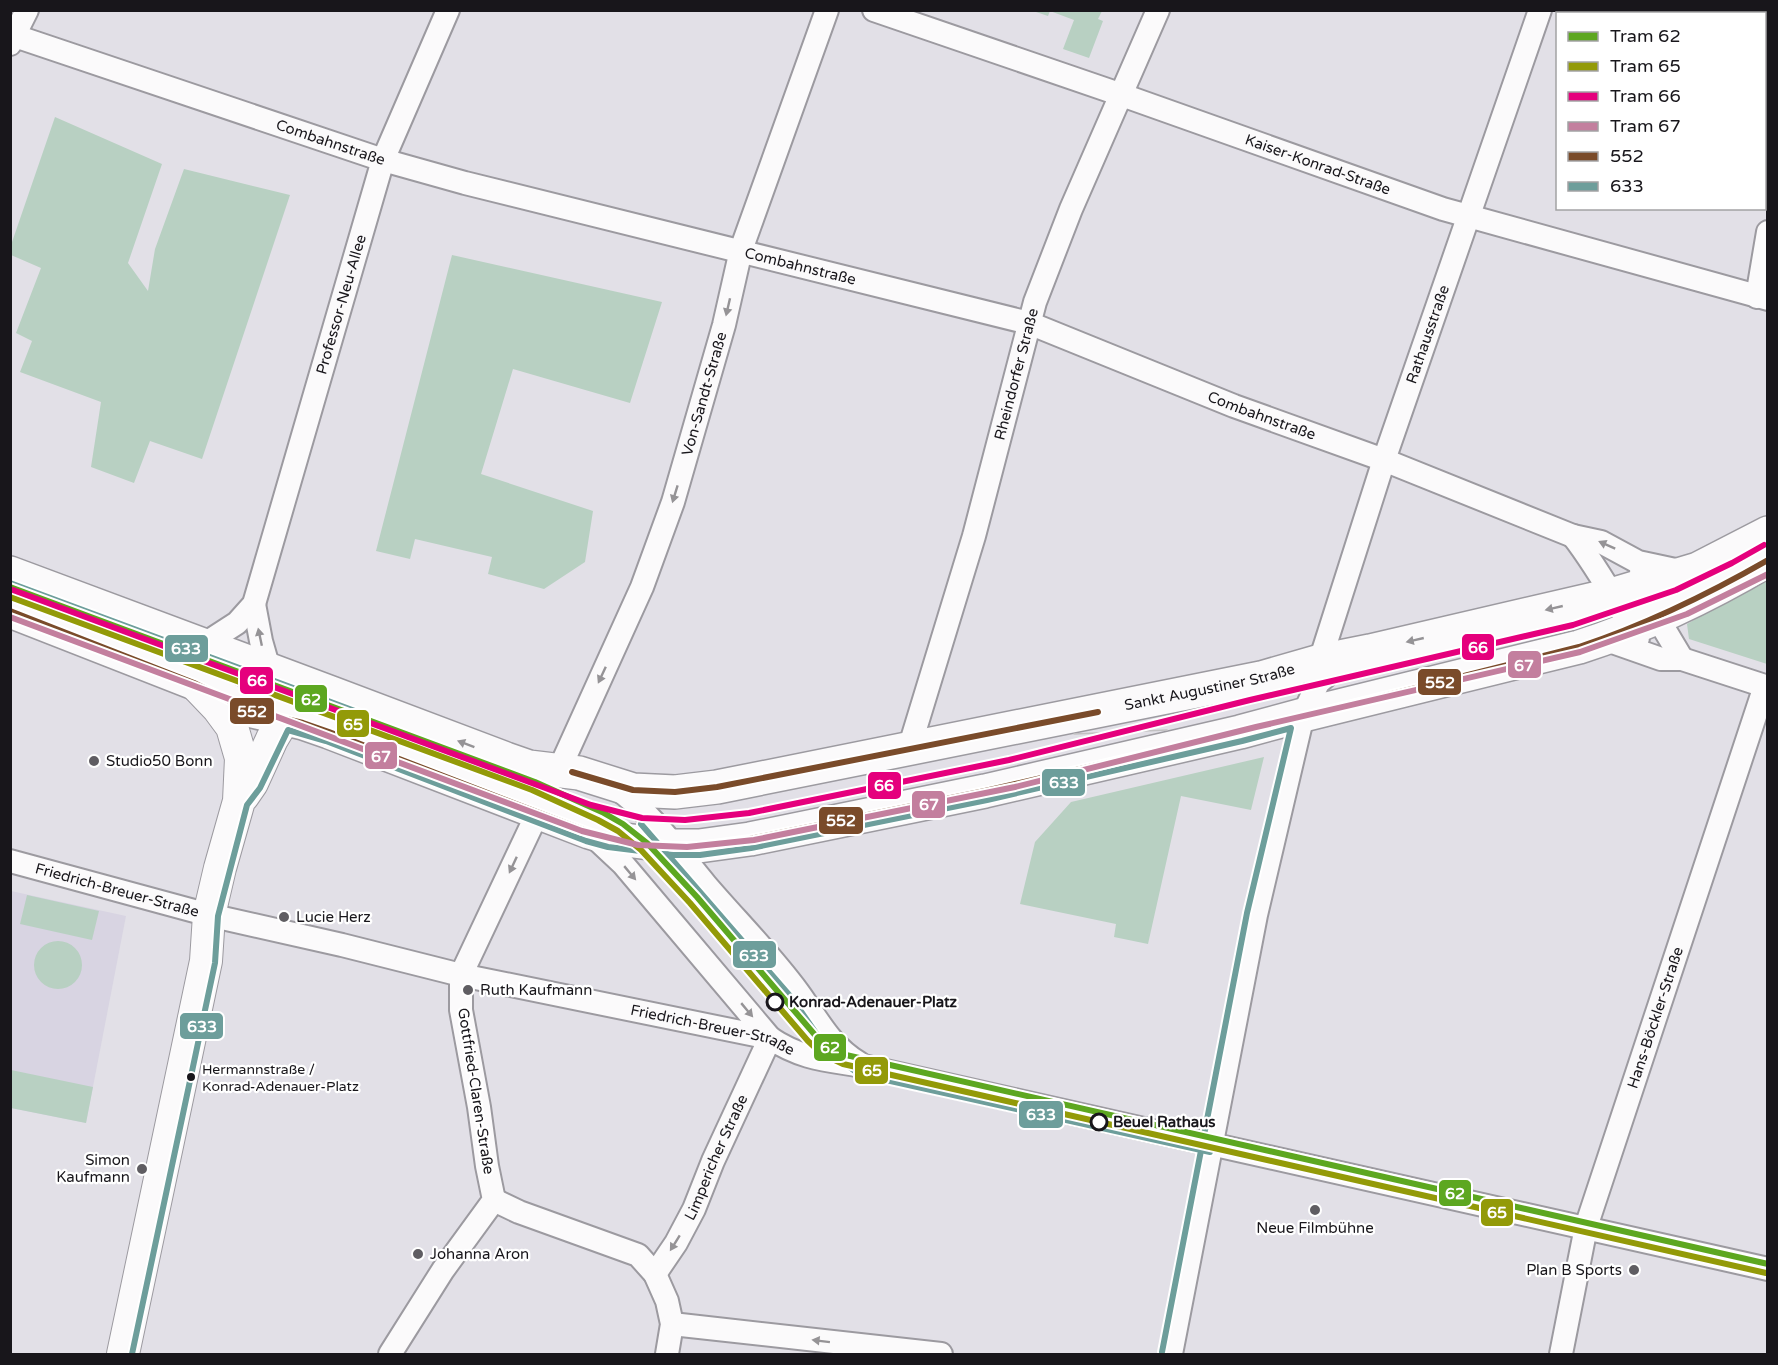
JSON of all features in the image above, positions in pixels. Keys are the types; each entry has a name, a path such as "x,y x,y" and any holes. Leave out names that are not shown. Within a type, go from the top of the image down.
{"main road":[{"name":"Sankt Augustiner Straße","path":"909,749 1261,678 1320,661 1611,595 1641,574 1686,573 1711,564 1767,533"},
{"path":"10,611 194,683 248,710 329,732 589,832 609,838 673,846 699,846 750,839 929,802 1240,732 1635,634 1767,560"},
{"path":"10,573 506,759 529,767 579,773 633,790 651,792 707,788 909,749"}],"street":[{"path":"13,40 27,10"},
{"name":"Professor-Neu-Allee","path":"203,645 237,623 254,604 383,160 448,10"},
{"name":"Von-Sandt-Straße","path":"559,770 642,587 673,502 724,325 741,250 827,10"},
{"name":"Kaiser-Konrad-Straße","path":"874,10 1443,209 1762,298"},
{"name":"Rheindorfer Straße","path":"909,749 974,536 1029,323 1071,209 1158,10"},
{"name":"Rathausstraße","path":"1320,661 1384,460 1540,10"},
{"name":"Combahnstraße","path":"13,40 383,160 465,183 1029,323 1233,406 1384,460 1573,536 1601,542 1641,574 1635,634"},
{"path":"1762,298 1767,232"},
{"name":"Combahnstraße","path":"1573,536 1593,561 1635,634 1682,660"},
{"name":"Professor-Neu-Allee","path":"254,604 269,669"},
{"path":"1635,634 1661,659 1682,660 1766,687"},
{"name":"Sankt Augustiner Straße","path":"1303,715 1318,683 1332,671 1370,651"},
{"path":"123,1354 206,961 209,915 239,801 241,758 236,735 227,719 194,683"},
{"name":"Hans-Böckler-Straße","path":"1561,1354 1586,1227 1766,687"},
{"path":"1171,1354 1256,915 1303,715"},
{"path":"239,801 252,783 284,719"},
{"path":"610,784 626,795 673,846 798,992 832,1041 846,1055 863,1066"},
{"name":"Gottfried-Claren-Straße","path":"495,1200 487,1166 479,1107 461,1010 461,975 538,812"},
{"path":"589,832 623,864 770,1038"},
{"name":"Friedrich-Breuer-Straße","path":"10,861 209,915 461,975 770,1038 793,1052 827,1060 1212,1143 1767,1269"},
{"name":"Limpericher Straße","path":"655,1274 676,1243 694,1209 713,1161 770,1038"},
{"path":"390,1354 443,1270 495,1200 519,1212 639,1254 655,1274 667,1301 672,1324 667,1354"},
{"path":"672,1324 941,1354"}],"shaded area":[{"path":"11,891 126,916 86,1123 11,1108"}],"green space":[{"path":"1033,11 1050,11 1048,16"},
{"path":"1050,11 1102,11 1098,19 1103,21 1089,58 1063,49 1074,20"},
{"path":"55,117 162,164 128,263 148,291 155,249 184,169 290,195 202,459 150,441 134,483 91,467 101,402 20,372 32,341 16,333 41,268 11,255 11,245"},
{"path":"452,255 662,302 630,403 513,369 481,474 593,511 585,562 544,589 488,574 492,557 415,539 410,559 376,551"},
{"path":"1767,578 1767,664 1689,639 1687,624"},
{"path":"1264,757 1251,810 1181,796 1148,944 1114,937 1116,924 1020,904 1035,842 1071,802"},
{"path":"27,895 99,911 92,940 20,924"},
{"path":"53,941 63,941 78,951 82,965 81,974 72,985 63,989 53,989 38,979 34,970 34,960 44,945"},
{"path":"11,1070 93,1087 86,1123 11,1108"}],"tram line":[{"name":"66","path":"13,590 591,805 642,818 685,820 749,813 1009,760 1250,700 1573,625 1676,590 1764,545"},
{"name":"67","path":"10,617 582,831 638,845 687,847 754,840 1015,787 1256,727 1580,652 1687,614 1768,574"},
{"name":"62","path":"10,587 535,782 602,812 623,824 647,843 697,897 815,1035 827,1046 846,1055 1768,1264"},
{"name":"65","path":"10,597 532,790 618,831 641,850 690,903 808,1041 822,1054 843,1064 1766,1273"},
{"path":"1074,734 1167,730"}],"transit line":[{"name":"552","path":"10,611 194,683 248,710 303,723 329,732 589,832 609,838 673,846 699,846 750,839 985,791 1240,732 1579,647 1675,608 1768,560"},
{"name":"633","path":"10,583 363,714"},
{"name":"552","path":"572,772 633,790 675,792 717,787 1098,712"},
{"name":"633","path":"132,1354 215,963 218,916 247,805 260,788 288,730 326,741 586,841 608,847 673,855 700,855 751,848 987,800 1291,728 1247,913 1162,1352"},
{"name":"633","path":"641,824 791,997 829,1052 859,1074 1210,1152"}],"place":[{"name":"Studio50 Bonn","path":"94,761"},
{"name":"Lucie Herz","path":"284,917"},
{"name":"Ruth Kaufmann","path":"468,990"},
{"name":"Konrad-Adenauer-Platz","path":"775,1002"},
{"name":"Hermannstraße / Konrad-Adenauer-Platz","path":"191,1077"},
{"name":"Beuel Rathaus","path":"1099,1122"},
{"name":"Simon Kaufmann","path":"142,1169"},
{"name":"Neue Filmbühne","path":"1315,1210"},
{"name":"Johanna Aron","path":"418,1254"},
{"name":"Plan B Sports","path":"1634,1270"}]}
